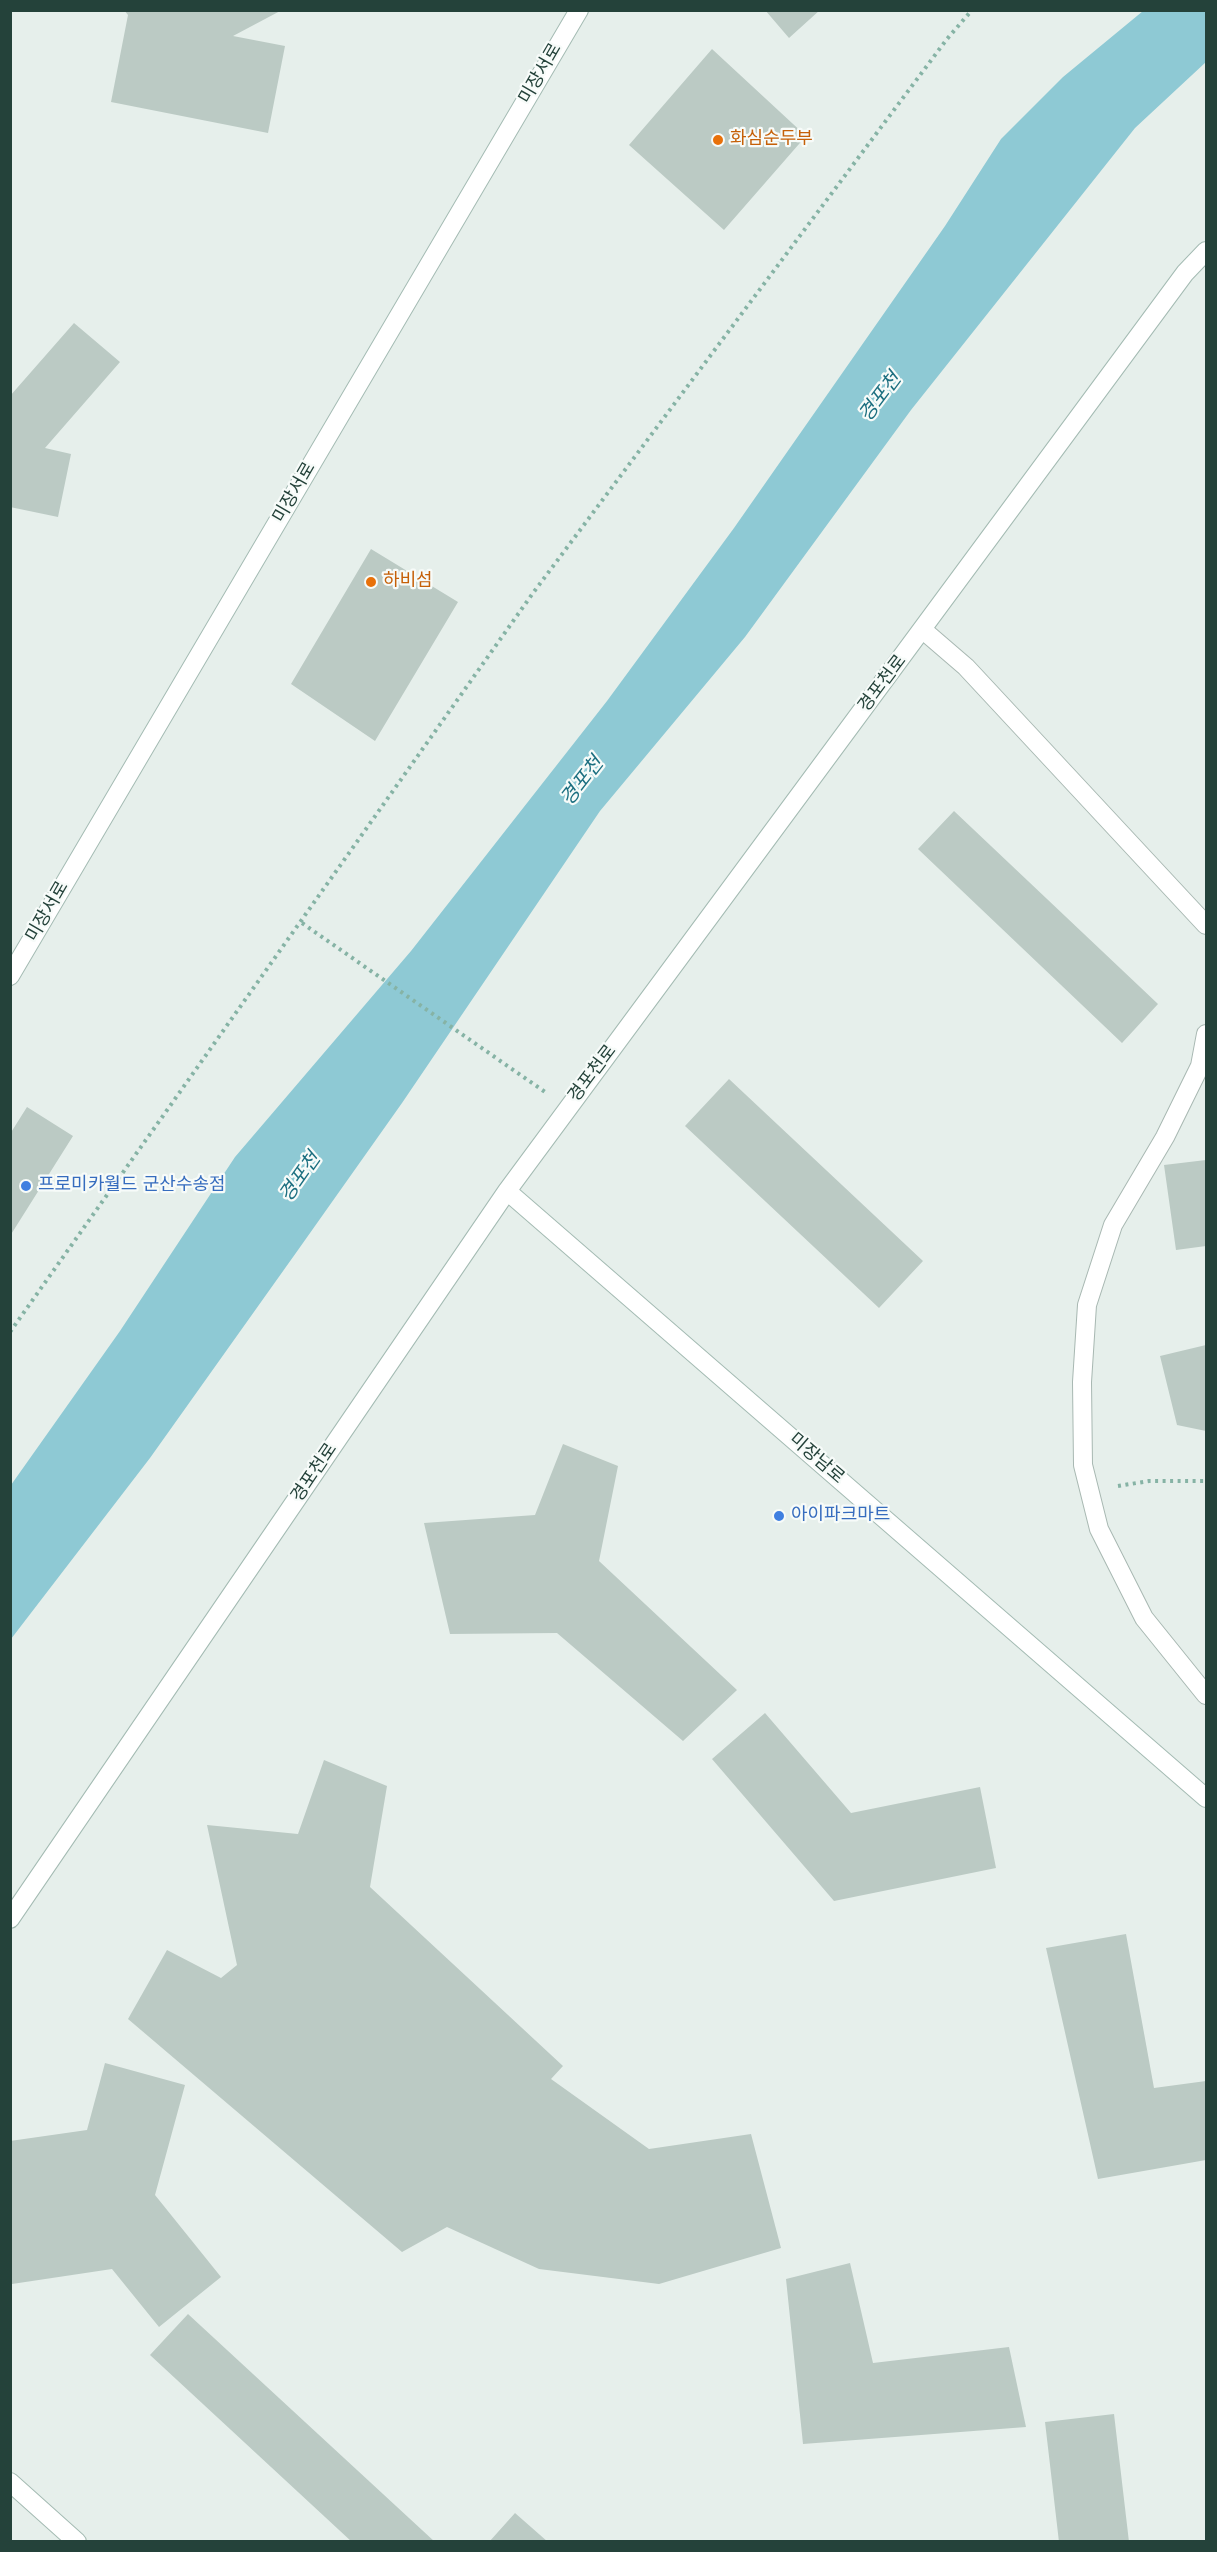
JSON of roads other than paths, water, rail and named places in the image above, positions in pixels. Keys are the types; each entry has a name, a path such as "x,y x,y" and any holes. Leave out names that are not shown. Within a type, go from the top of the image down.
{"street":[{"name":"미장서로","path":"10,976 579,10"},
{"name":"경포천로","path":"10,1919 507,1191 1178,283 1206,251"},
{"path":"923,630 966,667 1200,904 1206,925"},
{"path":"1206,1034 1200,1066 1165,1137 1113,1225 1087,1305 1082,1382 1083,1465 1099,1529 1144,1618 1206,1695"},
{"name":"미장남로","path":"507,1191 1206,1798"},
{"path":"10,2482 77,2541"}],"water":[{"name":"경포천","path":"1143,11 1206,11 1206,62 1135,128 911,410 745,637 600,811 402,1103 298,1250 150,1458 11,1639 11,1485 120,1331 235,1157 411,951 607,701 734,528 945,226 1001,139 1063,77"}],"place":[{"name":"화심순두부","path":"718,140"},
{"name":"하비섬","path":"371,582"},
{"name":"프로미카월드 군산수송점","path":"26,1186"},
{"name":"아이파크마트","path":"779,1516"}]}
